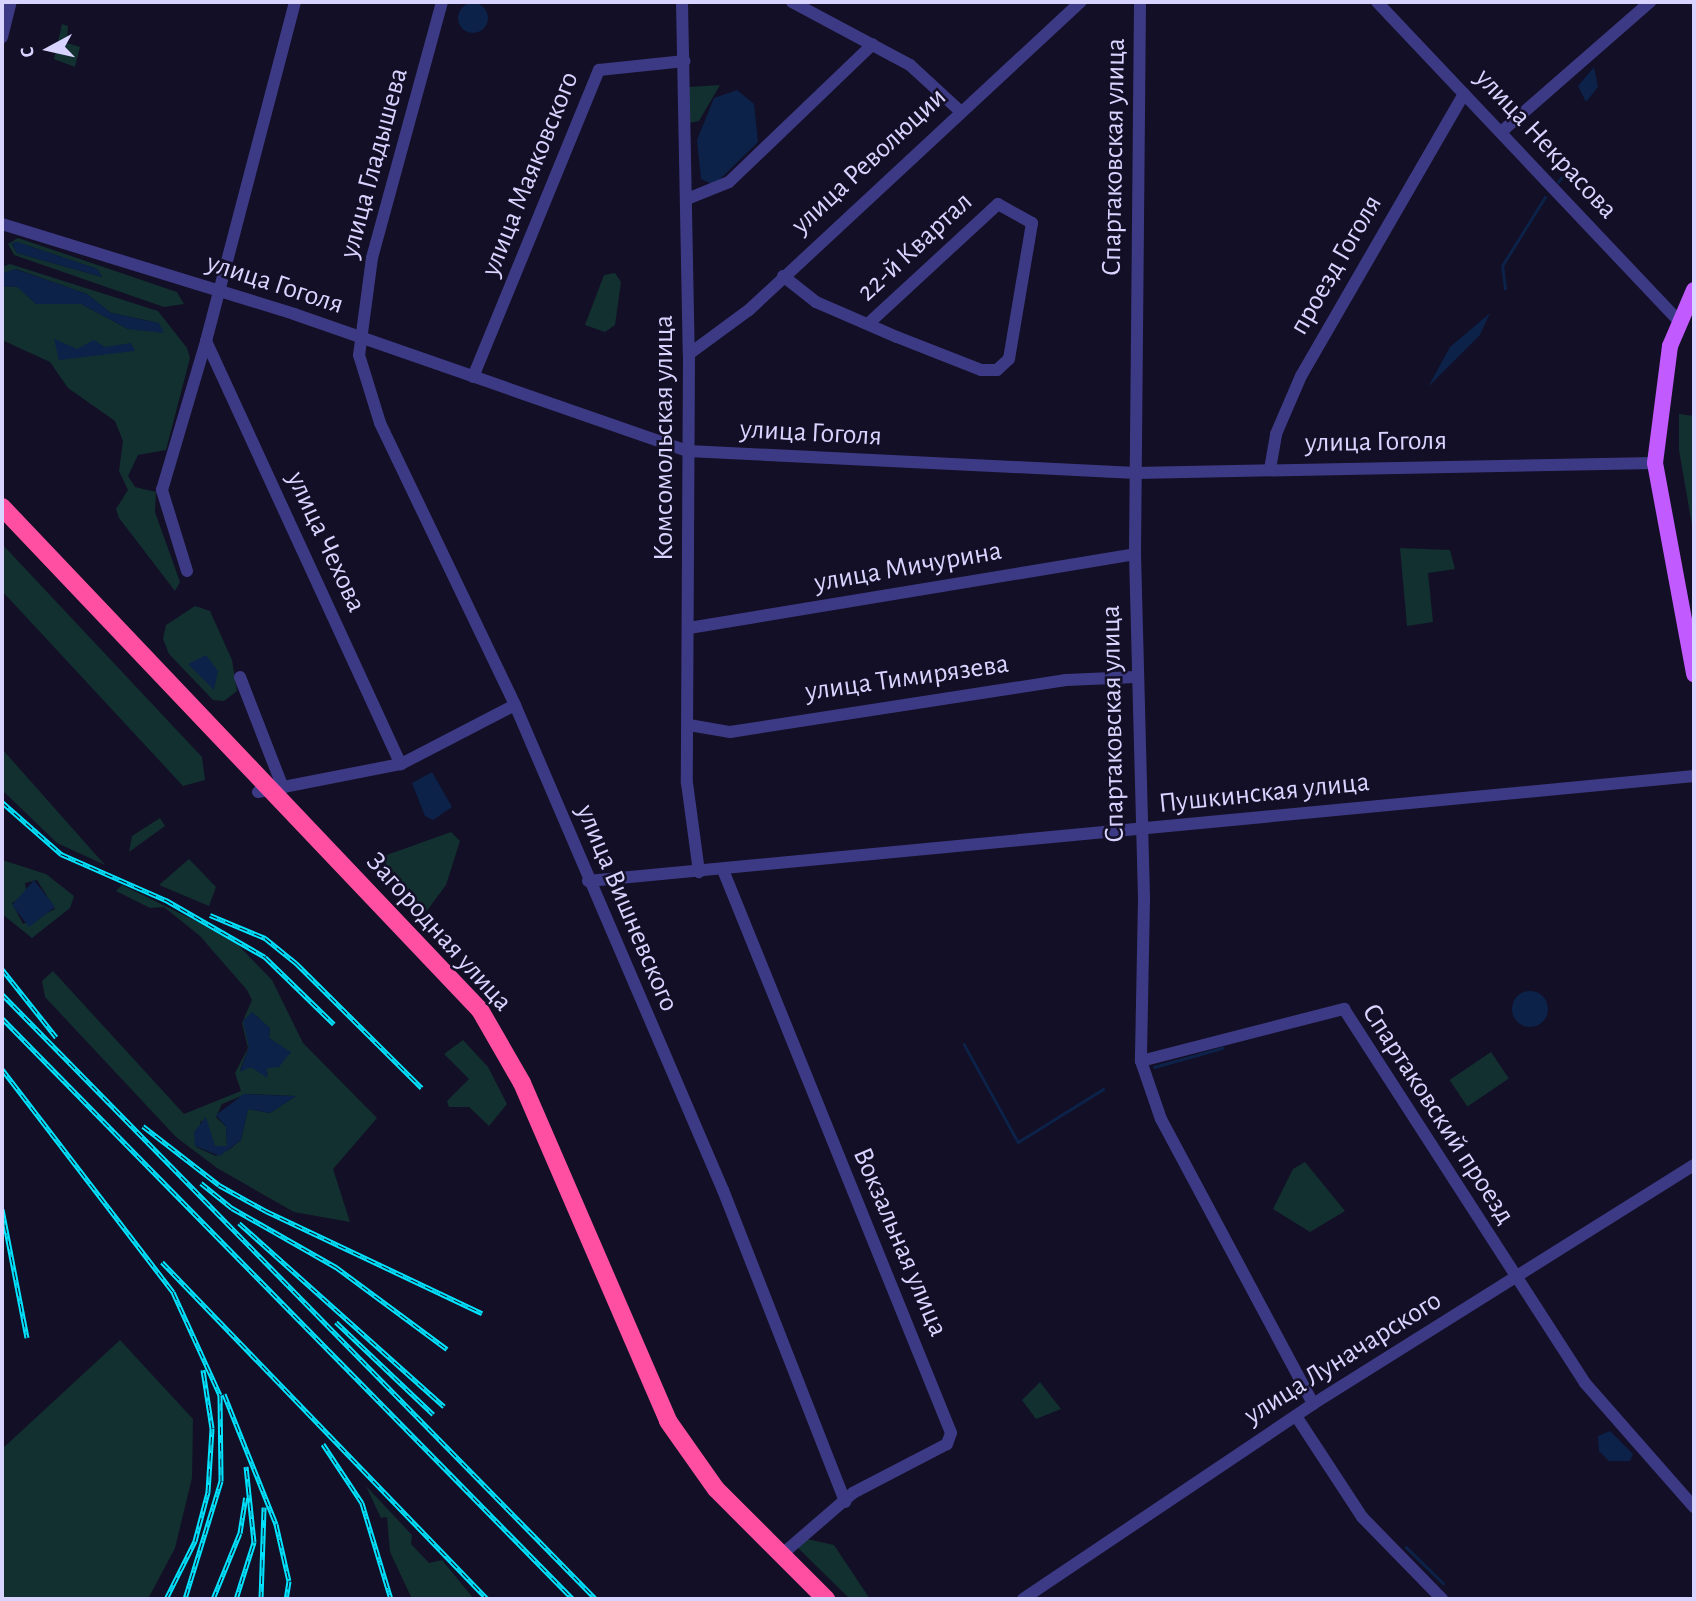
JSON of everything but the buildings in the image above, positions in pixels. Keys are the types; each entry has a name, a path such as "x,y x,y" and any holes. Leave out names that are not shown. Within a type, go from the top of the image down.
{"highway":[{"name":"Загородная улица","path":"2,507 494,1029 667,1421 711,1483 780,1556 826,1599"},
{"name":"Загородная улица","path":"2,523 270,790 493,1047 660,1427 706,1492 812,1599"}],"main road":[{"path":"1694,290 1679,321 1655,463 1694,674"}],"street":[{"path":"2,37 11,2"},
{"path":"187,571 162,490 206,341 216,291 295,2"},
{"name":"улица Гладышева","path":"358,338 372,258 442,2"},
{"name":"Комсомольская улица","path":"682,2 689,354 687,783 699,872"},
{"path":"792,2 910,65 959,110"},
{"name":"улица Революции","path":"689,354 783,276 959,110 1081,2"},
{"name":"Спартаковская улица","path":"1140,2 1135,677 1138,830 1144,899 1141,1061 1161,1119 1313,1405"},
{"name":"улица Некрасова","path":"1377,2 1679,321"},
{"path":"1501,132 1634,7 1650,2"},
{"path":"687,199 730,183 873,44"},
{"name":"улица Маяковского","path":"473,377 599,70 685,61"},
{"name":"проезд Гоголя","path":"1270,469 1276,434 1301,376 1464,94"},
{"name":"22-й Квартал","path":"783,276 816,302 867,324 981,370 1005,365 1032,223 998,204 867,324"},
{"name":"улица Гоголя","path":"2,224 216,291 688,451 1135,473 1655,463"},
{"name":"улица Вишневского","path":"358,338 380,423 516,705 588,881 723,1190 845,1502"},
{"name":"улица Чехова","path":"206,341 401,764"},
{"name":"улица Мичурина","path":"689,628 1135,554"},
{"path":"240,677 270,790 401,764 516,705"},
{"name":"улица Тимирязева","path":"689,725 730,732 1066,680 1135,677"},
{"name":"Пушкинская улица","path":"588,881 1694,776"},
{"name":"Вокзальная улица","path":"723,870 951,1433 947,1444 845,1502 780,1556"},
{"name":"Спартаковский проезд","path":"1141,1061 1344,1009 1516,1276"},
{"name":"улица Луначарского","path":"1023,1599 1313,1405 1694,1165"},
{"path":"1516,1276 1610,1417 1694,1507"},
{"path":"1296,1416 1362,1517 1442,1599"}],"green space":[{"path":"62,24 68,26 67,43 80,47 75,67 54,59"},
{"path":"720,85 699,121 689,123 689,87"},
{"path":"18,238 177,292 184,304 164,307 14,255 8,244","holes":["17,242 97,269 102,277 17,253 12,244"]},
{"path":"10,264 158,311 187,348 190,358 166,450 138,455 128,476 135,487 156,492 155,512 180,582 175,591 119,518 116,509 128,490 119,471 123,441 115,421 68,388 50,362 2,340 2,286 18,287 36,304 81,304 128,329 159,323 111,313 87,294 16,269 2,276 2,267"},
{"path":"615,273 621,282 615,325 605,332 585,325 604,275"},
{"path":"1679,414 1694,416 1694,537 1679,450"},
{"path":"2,544 202,757 205,780 183,786 2,591"},
{"path":"1400,548 1450,550 1455,569 1428,573 1433,622 1407,626"},
{"path":"195,606 210,611 232,660 237,691 224,701 213,700 169,654 163,639 166,625"},
{"path":"2,749 105,865 57,843 2,790"},
{"path":"160,818 165,826 129,852 132,836"},
{"path":"451,832 460,841 446,885 423,916 388,874 384,856"},
{"path":"189,859 216,887 209,906 159,885"},
{"path":"2,860 46,874 74,896 70,908 32,938 2,914","holes":["37,880 55,909 23,924 12,903 27,895 25,883"]},
{"path":"122,885 237,944 272,980 303,1043 377,1118 333,1169 350,1222 294,1212 217,1168 176,1137 45,997 42,981 53,971 184,1114 241,1091 235,1073 248,1048 242,1023 252,1000 247,990 200,936 164,907 150,908 116,891","holes":["257,1016 270,1030 269,1038 291,1053 266,1068 268,1075 251,1067 240,1070 249,1047 244,1019","246,1094 296,1096 270,1113 248,1109 241,1140 230,1149 216,1156 196,1147 201,1120 215,1146 227,1146 226,1127 216,1117 222,1104"]},
{"path":"463,1040 488,1067 507,1104 489,1126 469,1107 449,1107 447,1101 469,1079 444,1054"},
{"path":"1491,1052 1509,1079 1467,1106 1450,1080"},
{"path":"1305,1162 1345,1211 1310,1232 1273,1209 1293,1169"},
{"path":"120,1340 193,1419 192,1478 175,1548 148,1599 2,1599 2,1449"},
{"path":"1040,1382 1061,1409 1036,1419 1022,1400"},
{"path":"366,1486 412,1535 411,1544 429,1563 442,1560 474,1599 412,1599 390,1552 387,1517 381,1518"},
{"path":"807,1539 834,1545 870,1599 850,1599 798,1548"}],"water":[{"path":"473,3 484,7 488,18 484,29 473,33 462,29 458,18 462,7"},
{"path":"1594,67 1598,87 1586,102 1578,86"},
{"path":"737,90 754,104 758,142 714,185 701,179 697,140 714,98"},
{"path":"17,242 97,269 102,277 17,253 12,243"},
{"path":"15,269 87,294 111,313 159,323 164,333 128,329 81,304 36,304 17,287 2,286 3,273"},
{"path":"1490,313 1480,335 1428,387 1450,347"},
{"path":"54,339 77,349 94,340 105,347 131,343 135,351 59,360"},
{"path":"206,655 218,671 214,690 188,664"},
{"path":"432,772 452,807 433,820 425,816 412,783"},
{"path":"34,880 55,907 29,927 12,905"},
{"path":"1530,991 1543,996 1548,1009 1543,1022 1530,1027 1517,1022 1512,1009 1517,996"},
{"path":"252,1012 270,1028 269,1038 291,1052 279,1067 267,1068 267,1078 251,1067 240,1072 249,1047 243,1021"},
{"path":"244,1094 296,1096 270,1113 248,1109 241,1140 220,1156 195,1146 194,1132 206,1117 215,1146 227,1146 226,1127 216,1115"},
{"path":"1610,1431 1633,1454 1630,1461 1609,1461 1599,1451 1598,1436"}],"waterway":[{"path":"1558,182 1561,178"},
{"path":"1505,289 1502,266 1545,197"},
{"path":"964,1044 1018,1142 1103,1089"},
{"path":"1154,1067 1222,1048"},
{"path":"1406,1547 1443,1583"}],"railway":[{"path":"2,802 61,854 166,900 265,957 334,1024"},
{"path":"210,915 265,938 296,963 422,1088"},
{"path":"2,969 56,1037"},
{"path":"2,994 596,1599"},
{"path":"2,1018 573,1599"},
{"path":"2,1069 173,1292 220,1395 221,1481 185,1599"},
{"path":"143,1126 219,1185 266,1211 482,1313"},
{"path":"201,1183 232,1208 336,1267 447,1349"},
{"path":"2,1209 27,1338"},
{"path":"239,1223 444,1406"},
{"path":"162,1262 487,1599"},
{"path":"336,1322 433,1414"},
{"path":"166,1599 195,1541 208,1492 212,1428 203,1370"},
{"path":"224,1394 276,1524 289,1581 286,1599"},
{"path":"323,1444 362,1503 391,1599"},
{"path":"236,1599 254,1542 246,1466"},
{"path":"213,1599 240,1533 246,1497"},
{"path":"261,1599 264,1507"}]}
